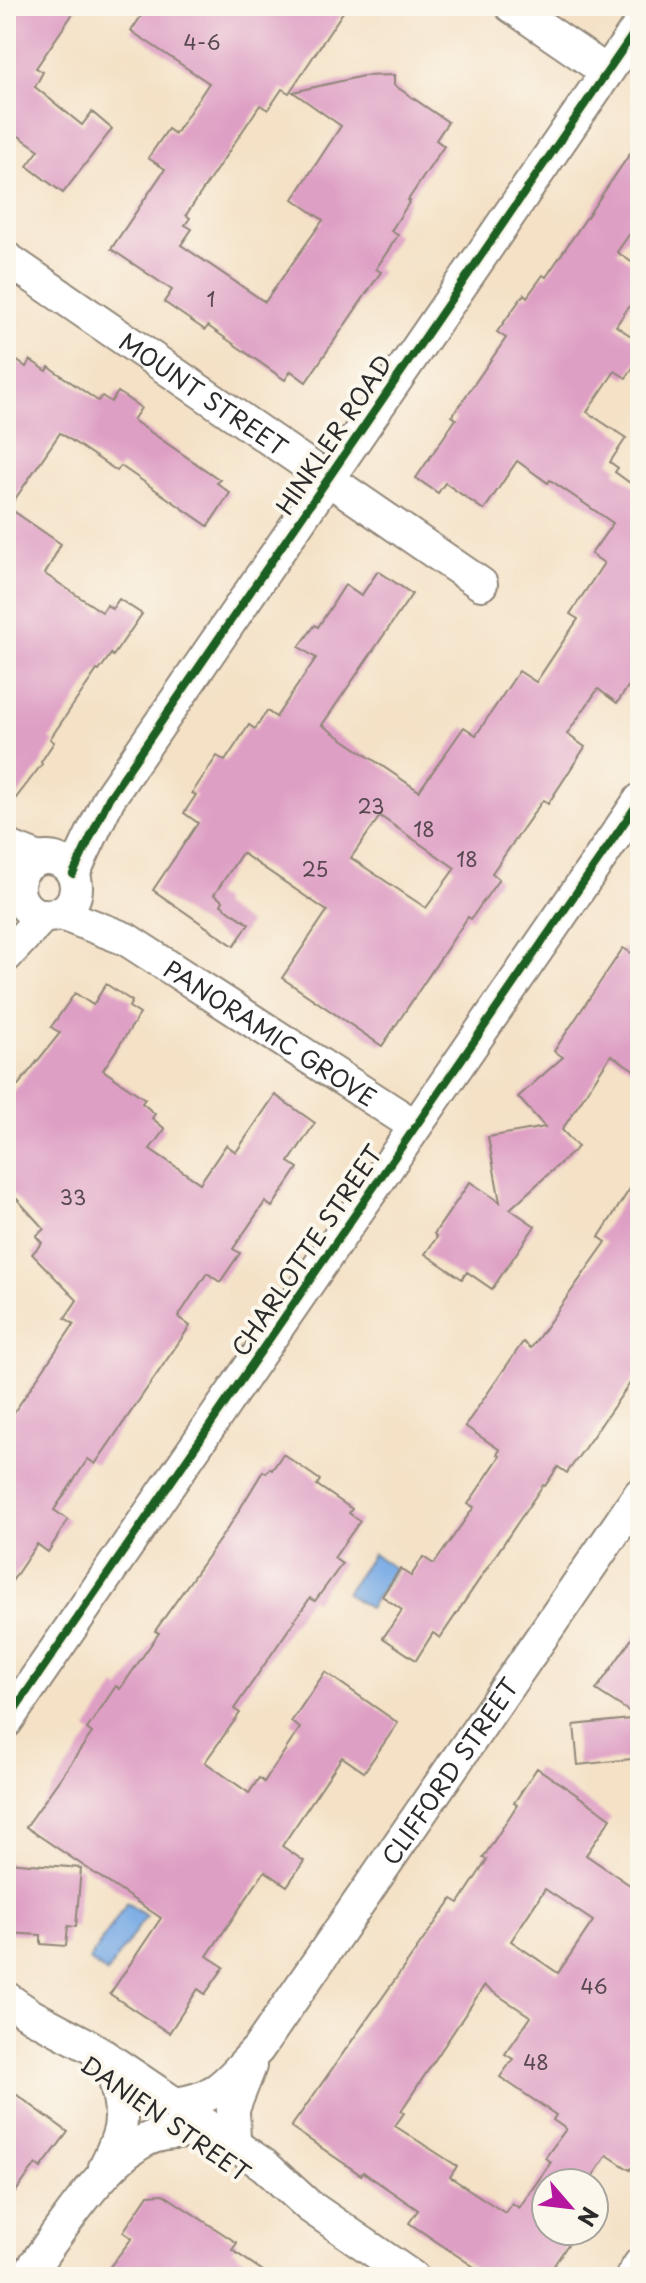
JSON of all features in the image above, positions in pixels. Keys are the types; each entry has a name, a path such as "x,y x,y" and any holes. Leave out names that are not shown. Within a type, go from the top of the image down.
{"street":[{"path":"511,6 607,72"},
{"name":"HINKLER ROAD","path":"6,931 109,798 640,24"},
{"name":"MOUNT STREET","path":"6,258 481,584"},
{"name":"CHARLOTTE STREET","path":"6,1722 640,800"},
{"name":"PANORAMIC GROVE","path":"6,846 43,884 415,1126"},
{"name":"HINKLER ROAD","path":"6,956 43,884"},
{"name":"CLIFFORD STREET","path":"98,2180 145,2140 161,2135 200,2100 217,2092 258,2049 640,1494"},
{"name":"DANIEN STREET","path":"6,1998 32,2016 89,2046 275,2192 309,2206"},
{"name":"DANIEN STREET","path":"32,2016 79,2058 116,2084 234,2145 284,2181 309,2206 412,2277"},
{"name":"CLIFFORD STREET","path":"234,2145 234,2105 258,2049"},
{"path":"26,2277 98,2180 121,2129 122,2111 116,2084"},
{"path":"632,2277 640,2264"}],"water":[{"path":"373,1554 395,1569 369,1608 346,1593"},
{"path":"127,1903 146,1916 107,1973 89,1960"}],"building":[{"path":"6,6 78,6 36,68 43,72 35,87 82,125 92,112 112,129 63,193 27,166 39,150 6,129"},
{"path":"148,6 347,6 289,93 282,89 268,110 260,105 186,215 190,218 185,225 192,229 181,245 265,302 323,220 293,199 341,126 293,92 363,76 394,75 394,85 448,122 436,140 444,146 391,231 398,235 376,269 381,272 306,382 291,371 285,380 208,326 205,330 164,302 172,290 111,249 165,169 148,158 168,129 175,134 209,83 131,31"},
{"path":"640,139 640,219 617,252 640,268 640,290 616,326 640,342 640,357 626,378 615,371 587,412 626,438 610,462 618,468 615,472 637,488 640,484 640,669 617,703 598,689 567,734 585,747 548,804 543,800 492,873 499,879 471,919 468,917 382,1046 282,978 327,911 242,853 214,895 223,901 221,905 249,924 234,946 153,890 198,823 184,813 196,795 192,793 217,756 225,761 249,725 255,729 267,711 276,717 316,658 299,647 315,625 318,627 345,585 361,596 378,571 412,594 322,725 419,791 464,727 476,735 519,671 536,682 578,619 570,614 604,563 591,554 613,523 517,461 484,510 445,483 438,493 416,478 456,419 452,416 506,338 497,332 524,294 527,297 543,275 546,277","holes":["380,816 455,868 426,908 351,858"]},
{"path":"6,353 26,367 30,360 47,371 49,367 98,401 102,396 111,402 118,392 141,408 133,420 220,480 217,483 230,493 208,526 121,466 117,471 60,433 9,508 61,544 45,574 102,612 107,605 112,609 119,599 142,614 113,656 111,654 97,670 50,739 54,742 42,764 6,811"},
{"path":"623,948 640,958 640,1074 611,1055 562,1130 578,1147 510,1209 535,1226 492,1289 467,1272 462,1279 425,1254 437,1237 434,1234 470,1182 500,1202 488,1137 545,1127 518,1097 563,1057 554,1051"},
{"path":"106,984 132,1001 129,1007 140,1014 103,1070 145,1099 142,1103 155,1114 152,1118 165,1129 150,1149 200,1183 226,1145 236,1152 275,1095 315,1123 289,1162 298,1168 272,1207 265,1202 233,1249 240,1253 220,1282 207,1273 178,1317 190,1326 95,1464 88,1459 54,1510 68,1520 48,1552 37,1544 6,1590 6,1424 74,1324 65,1318 77,1300 32,1254 42,1243 36,1236 44,1229 6,1187 6,1100 60,1033 51,1027 75,993 93,1005"},
{"path":"640,1173 640,1369 567,1473 558,1467 543,1485 440,1638 433,1633 416,1660 383,1638 402,1610 382,1596 400,1569 411,1576 423,1557 434,1564 474,1507 468,1504 500,1456 497,1454 500,1450 465,1426 523,1342 531,1348 606,1242 599,1237"},
{"path":"283,1454 320,1480 317,1485 352,1509 349,1513 360,1521 334,1558 342,1564 315,1601 310,1598 234,1709 240,1713 205,1762 249,1793 259,1778 264,1782 300,1728 291,1722 325,1672 398,1723 364,1772 342,1757 282,1846 304,1861 287,1886 265,1871 207,1956 224,1967 205,1994 198,1989 169,2033 110,1994 161,1918 26,1827 92,1733 87,1729 116,1686 120,1689 159,1633 155,1631 232,1522 263,1471 272,1470"},
{"path":"640,1627 640,1758 578,1765 574,1725 639,1718 596,1690"},
{"path":"537,1768 611,1818 586,1855 640,1892 640,2155 630,2170 607,2155 599,2167 548,2167 551,2162 545,2158 566,2129 553,2120 556,2115 500,2077 513,2059 505,2054 531,2017 484,1986 401,2111 404,2113 395,2126 457,2166 450,2177 505,2213 512,2203 519,2208 530,2192 530,2247 566,2247 546,2277 489,2277 409,2223 418,2210 291,2127 452,1899 459,1903 517,1805 514,1803","holes":["545,1889 593,1921 558,1973 511,1941"]},
{"path":"6,1862 81,1868 76,1927 68,1926 66,1946 41,1944 41,1935 6,1933"},
{"path":"6,2087 68,2132 41,2168 36,2164 6,2205"},
{"path":"163,2194 237,2243 232,2250 272,2277 102,2277 132,2238 123,2232 148,2195"}],"cycle path":[{"path":"73,874 109,798 640,24"},
{"path":"6,1722 640,800"}]}
